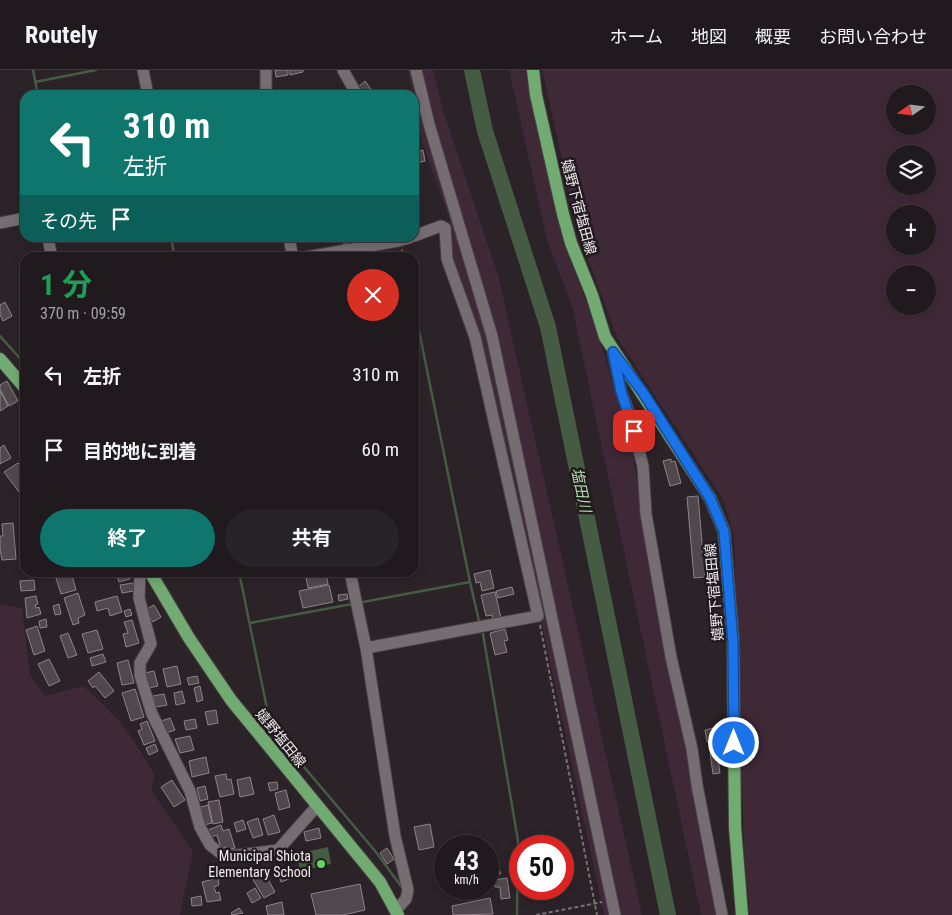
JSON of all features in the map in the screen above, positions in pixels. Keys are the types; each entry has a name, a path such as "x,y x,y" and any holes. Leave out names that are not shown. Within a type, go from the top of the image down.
{"main road":[{"name":"嬉野下宿塩田線","path":"533,72 536,95 569,236 605,337 613,352 644,394 710,498 724,531 733,642 734,827 742,915"},
{"path":"0,359 20,382"},
{"name":"嬉野塩田線","path":"153,577 231,700 380,882 397,913"}],"street":[{"path":"143,70 147,90"},
{"path":"266,70 266,90"},
{"path":"343,70 354,90"},
{"path":"416,70 429,124 492,336 615,915"},
{"path":"0,223 20,219"},
{"path":"366,648 538,616 475,338 447,259 445,228 441,226 419,234"},
{"path":"333,252 385,242"},
{"path":"613,352 621,391 630,413 643,466 646,514 671,657 692,749 722,915"},
{"path":"140,577 138,598 151,644 140,663 140,675 152,714 190,791 200,827 210,845 220,854 229,856 278,850 317,806"},
{"path":"351,577 366,648 395,836 408,890 406,899 397,913"}],"path":[{"path":"538,616 548,658 597,915"},
{"path":"536,915 595,904"}],"shaded area":[{"path":"408,70 433,70 443,110 499,279 642,915 604,915 480,333 452,253 449,217 421,139 419,128 419,90 412,90"},
{"path":"509,70 528,70 562,235 601,343 633,454 640,499 652,513 674,658 728,915 701,915 572,306 547,240"},
{"path":"542,70 952,70 952,915 750,915 745,868 734,536 724,501 618,339 580,238"},
{"path":"0,604 22,608 30,675 45,696 83,686 116,717 147,762 155,776 151,790 193,852 180,915 0,915"},
{"path":"328,847 331,864 300,871 297,854"}],"building":[{"path":"275,70 288,70 288,75 276,77"},
{"path":"290,70 303,70 303,72 290,75"},
{"path":"365,81 371,90 358,90 357,88"},
{"path":"423,150 425,161 419,162 419,151"},
{"path":"5,302 12,316 3,321 0,315 0,305"},
{"path":"7,381 18,401 9,406 0,389 0,385"},
{"path":"0,391 8,406 0,411"},
{"path":"4,445 11,458 0,464 0,448"},
{"path":"671,459 671,462 675,461 681,483 670,486 663,461"},
{"path":"18,463 20,465 20,492 19,492 4,472"},
{"path":"698,496 705,577 694,578 687,497"},
{"path":"13,523 16,559 2,560 0,536 3,536 2,524"},
{"path":"490,570 494,588 482,591 480,582 476,583 474,574"},
{"path":"56,577 72,577 76,590 61,594"},
{"path":"118,577 129,577 130,579 119,582"},
{"path":"306,577 327,577 328,584 308,588"},
{"path":"34,580 35,590 21,591 20,581"},
{"path":"133,583 134,591 122,593 120,585"},
{"path":"329,585 333,602 303,608 299,591"},
{"path":"512,587 514,594 498,598 496,591"},
{"path":"495,592 501,618 493,620 492,615 486,616 481,595"},
{"path":"78,593 85,615 78,618 79,623 73,625 64,598"},
{"path":"347,594 348,599 339,601 338,595"},
{"path":"36,596 38,604 35,605 36,608 39,607 41,614 27,618 25,598"},
{"path":"117,596 122,612 110,616 108,608 97,611 95,602"},
{"path":"59,604 61,614 55,615 53,606"},
{"path":"154,605 161,617 153,622 145,610"},
{"path":"130,609 132,615 126,617 124,611"},
{"path":"46,619 47,627 40,628 39,621"},
{"path":"132,620 139,643 126,647 123,634 128,633 124,622"},
{"path":"37,626 45,651 34,655 26,630"},
{"path":"505,629 508,640 504,641 507,652 495,655 490,633"},
{"path":"97,630 103,649 88,653 82,634"},
{"path":"68,633 77,655 68,658 60,636"},
{"path":"103,654 106,662 92,666 90,658"},
{"path":"49,659 60,681 49,686 38,664"},
{"path":"128,660 134,683 122,685 117,663"},
{"path":"177,666 181,684 167,687 163,669"},
{"path":"154,671 158,686 149,688 145,673"},
{"path":"99,672 114,691 105,698 88,681"},
{"path":"197,676 199,683 189,685 187,678"},
{"path":"200,686 203,700 197,702 194,688"},
{"path":"135,689 144,717 131,721 122,693"},
{"path":"182,691 185,703 176,705 174,693"},
{"path":"164,694 167,705 156,707 153,696"},
{"path":"216,710 218,723 208,725 205,712"},
{"path":"170,718 175,730 166,733 161,721"},
{"path":"195,719 197,728 186,730 184,721"},
{"path":"147,721 155,741 144,745 138,731 142,729 140,724"},
{"path":"713,728 715,740 707,742 705,730"},
{"path":"190,736 194,750 180,753 175,739"},
{"path":"155,744 158,751 149,755 146,748"},
{"path":"717,752 720,773 713,774 710,753"},
{"path":"206,757 209,773 192,777 189,761"},
{"path":"226,774 227,780 231,779 234,794 220,797 215,776"},
{"path":"250,777 254,794 240,797 237,780"},
{"path":"172,780 185,800 174,807 161,787"},
{"path":"277,782 278,789 270,791 268,783"},
{"path":"205,786 208,799 200,801 197,788"},
{"path":"286,790 290,807 279,810 275,793"},
{"path":"219,800 223,822 213,824 208,802"},
{"path":"208,805 212,823 204,825 201,807"},
{"path":"274,815 280,832 268,835 263,819"},
{"path":"258,818 263,835 253,838 247,822"},
{"path":"243,820 246,829 237,832 234,823"},
{"path":"430,824 434,847 419,850 414,827"},
{"path":"221,825 223,831 229,829 235,848 228,850 227,847 221,848 217,835 211,837 208,830"},
{"path":"319,828 321,838 306,841 304,832"},
{"path":"387,848 394,859 387,864 380,853"},
{"path":"285,868 289,879 281,882 277,871"},
{"path":"264,872 275,892 264,898 252,878"},
{"path":"218,878 219,885 214,887 216,893 219,892 221,900 207,902 202,882"},
{"path":"507,878 509,898 501,899 499,879"},
{"path":"360,884 365,910 343,915 316,915 311,894"},
{"path":"255,888 261,898 252,903 247,893"},
{"path":"201,896 202,905 192,906 191,898"},
{"path":"480,900 490,900 493,914 453,915 452,906"},
{"path":"282,902 284,915 268,915 266,906"},
{"path":"239,908 243,913 232,915 231,913"}],"waterway":[{"path":"33,70 37,90"},
{"path":"35,82 96,70"},
{"name":"塩田川","path":"472,70 485,131 548,327 668,915"},
{"path":"172,242 174,252"},
{"path":"419,331 470,582"},
{"path":"0,336 20,358"},
{"path":"240,577 271,728 376,852 403,889"},
{"path":"363,602 470,582 479,621"},
{"path":"250,623 352,604"},
{"path":"483,634 518,841 517,914"}],"place":[{"name":"Municipal Shiota Elementary School","path":"321,864"}],"route":[{"path":"634,431 630,413 621,391 613,352 644,394 710,498 724,531 733,642 734,743"}]}
